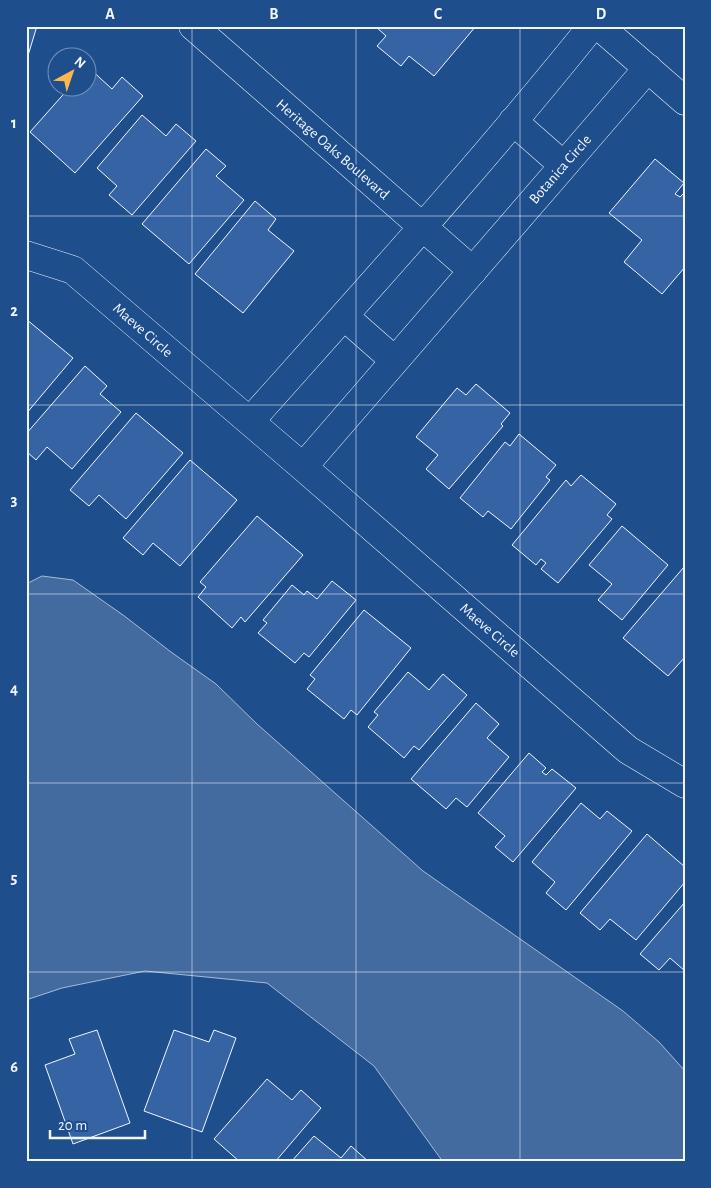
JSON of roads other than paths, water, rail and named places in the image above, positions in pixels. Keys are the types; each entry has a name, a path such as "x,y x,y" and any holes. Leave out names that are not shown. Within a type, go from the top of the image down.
{"street":[{"name":"Heritage Oaks Boulevard","path":"193,26 473,271"},
{"path":"250,421 423,227 592,26"},
{"path":"600,26 685,101"},
{"name":"Botanica Circle","path":"473,271 648,68"},
{"path":"513,121 563,165"},
{"name":"Maeve Circle","path":"26,255 73,270 250,421 628,750 685,784"},
{"path":"303,467 473,271"},
{"path":"344,316 394,360"}],"water":[{"path":"42,576 73,580 216,684 257,724 423,871 623,1011 659,1042 685,1071 685,1162 443,1162 374,1066 267,983 145,971 62,988 26,1000 26,584"}]}
